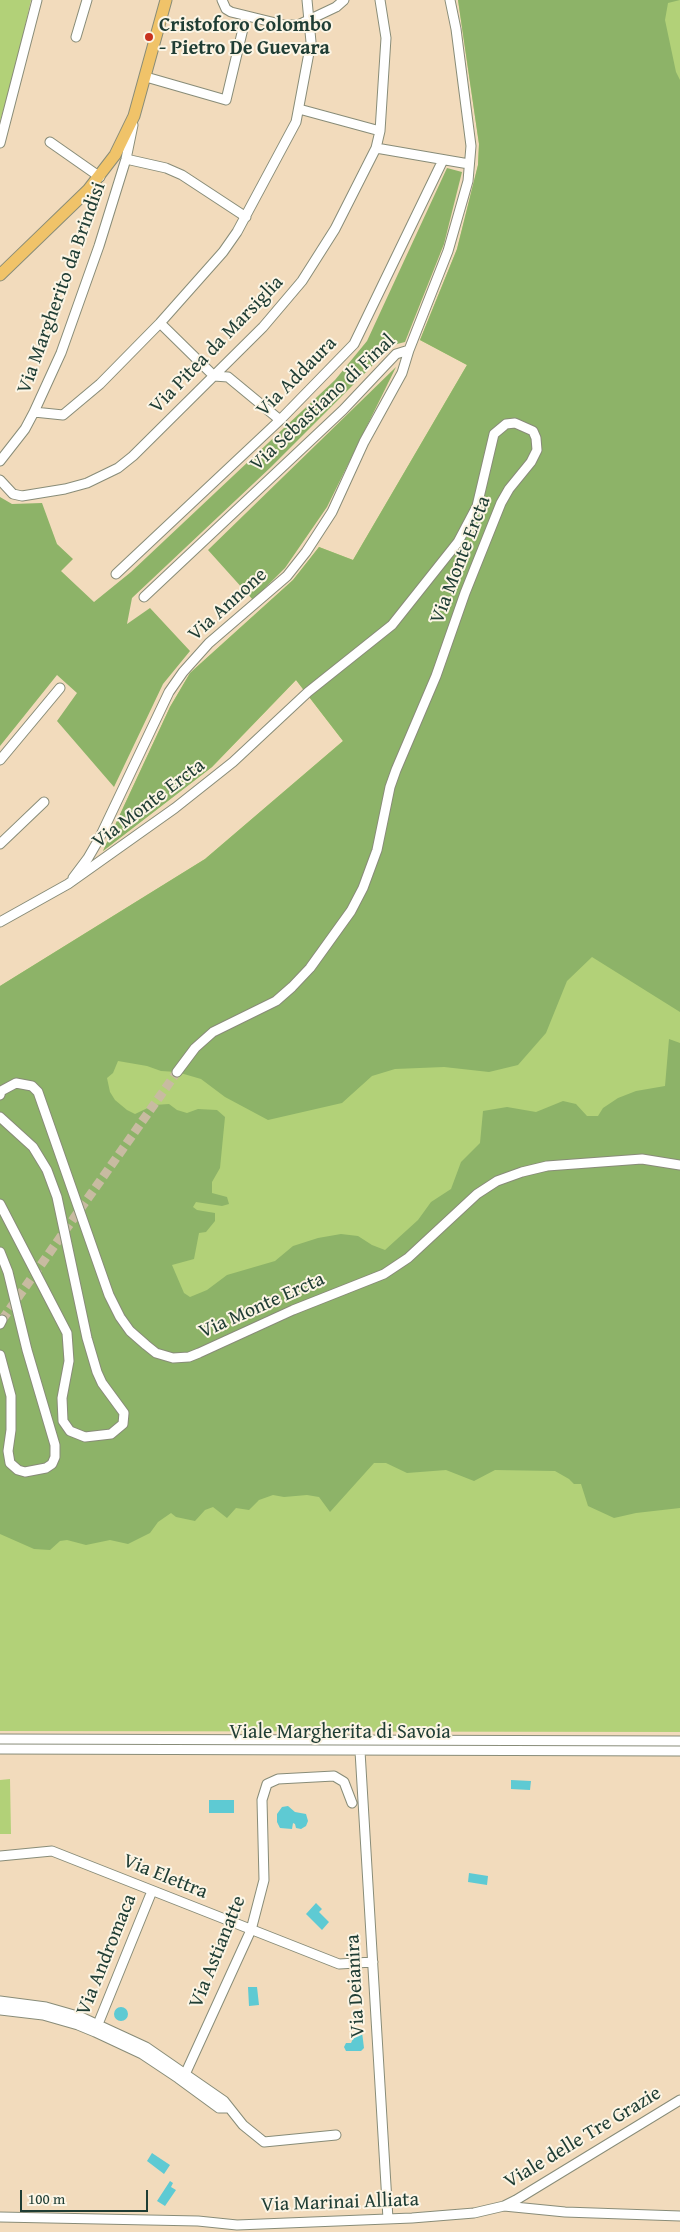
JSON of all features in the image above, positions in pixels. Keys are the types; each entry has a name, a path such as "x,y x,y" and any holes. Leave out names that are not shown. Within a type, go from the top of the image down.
{"main road":[{"path":"0,275 100,176 122,142 134,116 166,0"}],"street":[{"path":"0,143 37,0"},
{"path":"76,37 87,0"},
{"path":"222,0 226,9 231,12 284,25 298,25 309,21 336,7 344,0"},
{"path":"34,412 56,416 68,412 100,384 160,323 223,252 246,217 296,122 312,42 307,0"},
{"name":"Via Pitea da Marsiglia","path":"0,480 13,494 22,496 65,489 102,476 118,468 133,456 263,327 302,281 334,229 376,148 380,131 386,38 380,0"},
{"name":"Via Sebastiano di Final","path":"144,598 343,410 396,354 409,350 448,250 468,180 471,146 456,29 450,0"},
{"path":"146,77 226,100 246,16"},
{"path":"299,108 380,131"},
{"name":"Via Margherito da Brindisi","path":"0,462 34,412 61,352 100,246 126,159 134,116"},
{"path":"50,142 100,176"},
{"path":"376,148 469,164"},
{"path":"126,159 166,168 182,175 246,217"},
{"name":"Via Addaura","path":"116,574 280,420 354,344 443,160"},
{"path":"160,323 214,376 228,377 280,420"},
{"name":"Via Annone","path":"68,884 88,858 99,839 141,747 169,692 183,672 209,643 287,576 306,552 332,512 364,442 402,373 409,350"},
{"name":"Via Monte Ercta","path":"0,922 68,884 211,780 302,697 392,625 458,542 477,506 494,434 506,424 514,422 533,431 537,450 531,462 501,502 465,593 433,684 396,770 390,787 377,850 363,888 351,911 310,968 292,987 276,1001 213,1032 195,1048 177,1072"},
{"path":"0,760 60,688"},
{"path":"0,844 44,802"},
{"name":"Via Monte Ercta","path":"0,1094 16,1083 32,1086 38,1092 109,1295 120,1317 130,1331 156,1353 173,1358 189,1357 293,1310 384,1274 408,1258 477,1194 497,1181 547,1166 642,1159 680,1165"},
{"path":"0,1117 33,1147 47,1170 57,1197 86,1338 102,1384 124,1413 122,1424 111,1434 85,1437 70,1431 63,1421 62,1398 69,1361 67,1333 0,1204"},
{"path":"0,1252 8,1272 27,1350 55,1445 55,1457 52,1464 46,1468 25,1472 18,1470 10,1463 8,1451 12,1430 10,1387 0,1355"},
{"name":"Viale Margherita di Savoia","path":"0,1739 680,1741"},
{"name":"Viale Margherita di Savoia","path":"0,1749 680,1752"},
{"name":"Via Deianira","path":"360,1751 388,2219"},
{"name":"Via Astianatte","path":"184,2078 250,1930 264,1880 262,1800 267,1784 278,1779 334,1776 344,1782 352,1803"},
{"name":"Via Elettra","path":"0,1856 52,1851 339,1964 373,1962"},
{"name":"Via Andromaca","path":"96,2028 152,1891"},
{"path":"0,2001 46,2007 96,2028 184,2078 219,2108 228,2108 243,2125 264,2142 336,2135"},
{"path":"0,2010 43,2015 96,2028"},
{"name":"Viale delle Tre Grazie","path":"504,2206 680,2100"},
{"name":"Via Marinai Alliata","path":"0,2217 198,2221 237,2225 388,2219 474,2213 504,2206 574,2212 680,2216"}],"green space":[{"path":"0,0 31,0 16,67 0,121"},
{"path":"458,0 680,0 680,1732 0,1731 0,986 205,859 343,741 296,680 212,767 103,851 170,707 190,673 293,580 319,547 353,560 467,365 420,340 457,249 478,165 479,144"},
{"path":"458,0 680,0 668,3 665,20 676,72 680,80 680,1012 592,957 567,981 546,1033 518,1065 489,1072 444,1067 395,1069 372,1076 342,1103 268,1120 225,1097 201,1079 177,1072 161,1071 147,1066 118,1061 113,1073 107,1078 110,1092 115,1100 135,1114 154,1105 169,1104 177,1110 187,1113 198,1109 217,1110 225,1117 220,1168 212,1182 212,1193 227,1197 229,1204 222,1206 196,1202 193,1207 197,1210 215,1213 215,1221 206,1232 199,1233 194,1259 172,1265 184,1293 190,1297 207,1290 227,1275 275,1261 293,1246 318,1238 341,1234 358,1236 372,1245 385,1250 418,1220 431,1202 451,1189 461,1162 480,1143 483,1111 507,1107 536,1112 563,1101 576,1104 587,1116 598,1116 603,1108 618,1098 636,1091 665,1086 669,1039 680,1043 680,1508 636,1513 614,1518 588,1506 581,1484 574,1484 555,1471 495,1470 474,1481 446,1470 407,1473 386,1463 374,1463 330,1512 319,1497 307,1495 284,1497 273,1495 259,1500 249,1510 236,1508 227,1518 213,1507 205,1510 195,1521 176,1517 171,1513 158,1522 150,1533 128,1544 110,1540 86,1545 67,1540 60,1541 50,1550 34,1549 0,1534 0,986 205,859 343,741 296,680 212,767 103,851 170,707 190,673 293,580 319,547 353,560 467,365 420,340 457,249 478,165 479,144"},
{"path":"447,168 462,172 444,244 405,342 393,345 271,467 132,598 127,624 150,608 190,651 163,684 114,787 57,721 77,693 57,675 0,746 0,497 12,504 42,503 57,544 73,559 61,571 94,602 131,572 335,380 367,341"},
{"path":"396,367 327,507 285,568 253,600 208,550"},
{"path":"10,1779 11,1834 0,1834 0,1780"}],"water":[{"path":"511,1780 531,1781 530,1790 511,1789"},
{"path":"209,1800 234,1800 234,1813 209,1813"},
{"path":"288,1806 295,1812 306,1814 308,1821 306,1826 301,1829 296,1828 293,1823 292,1829 280,1828 277,1822 277,1814 282,1807"},
{"path":"469,1873 488,1876 487,1885 468,1882"},
{"path":"316,1903 322,1909 319,1912 329,1922 322,1930 306,1914"},
{"path":"248,1987 257,1987 259,2005 249,2006"},
{"path":"118,2007 124,2007 128,2014 124,2021 118,2021 114,2017 114,2011"},
{"path":"357,2030 362,2032 364,2048 361,2051 346,2051 344,2047 346,2043 351,2043"},
{"path":"152,2153 170,2165 164,2174 147,2161"},
{"path":"170,2181 173,2183 171,2187 176,2190 165,2206 157,2201"}],"tunnel":[{"path":"2,1320 177,1072"}],"place":[{"name":"Cristoforo Colombo - Pietro De Guevara","path":"149,37"}]}
